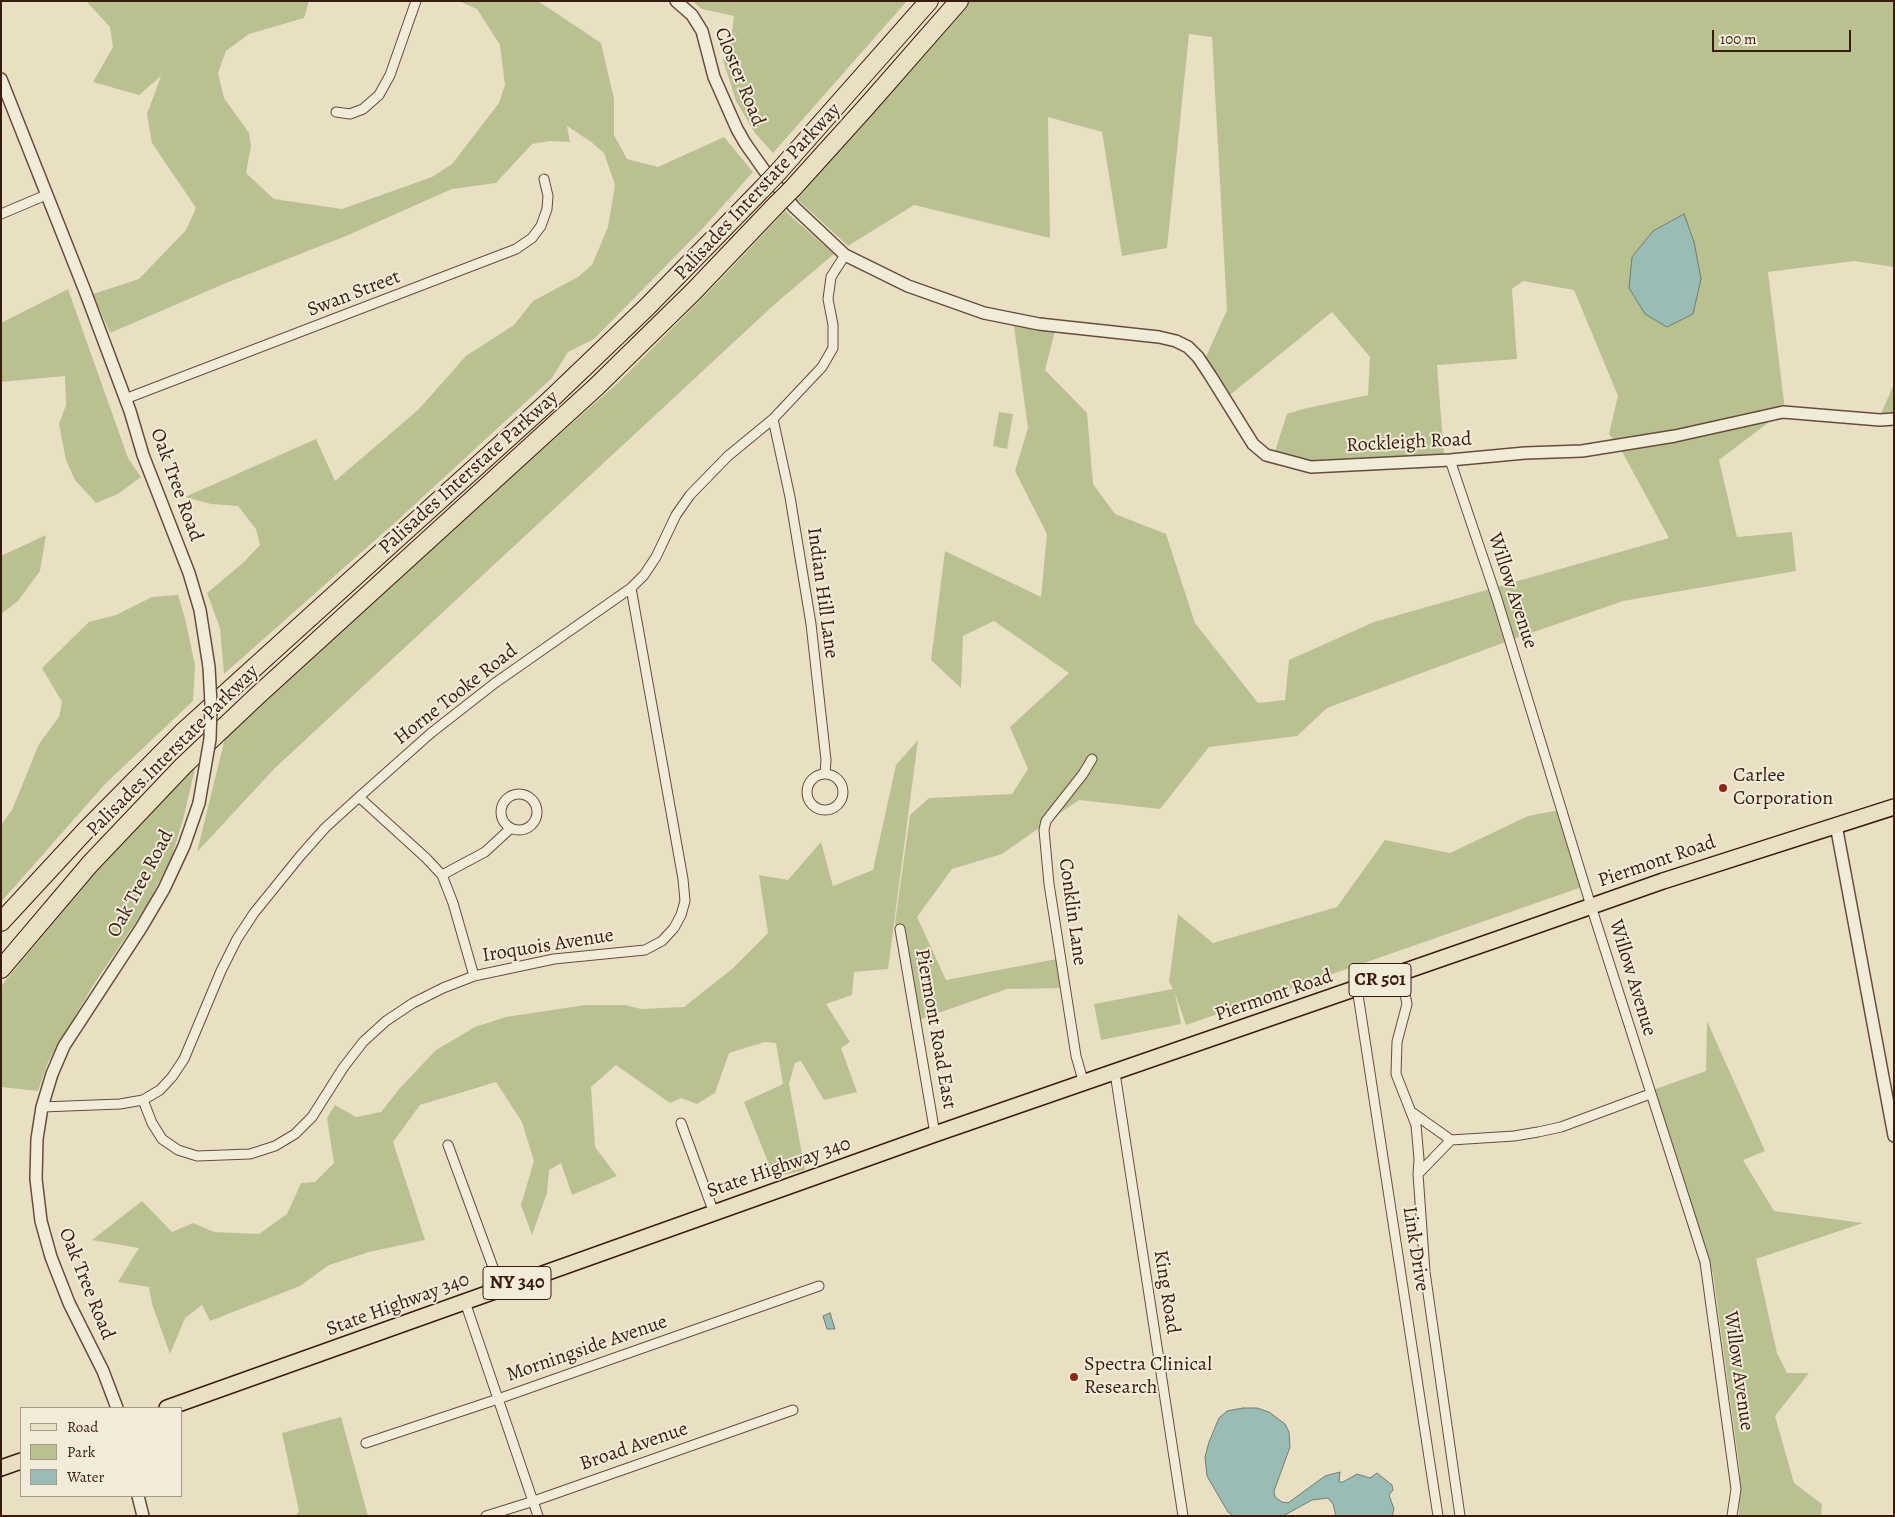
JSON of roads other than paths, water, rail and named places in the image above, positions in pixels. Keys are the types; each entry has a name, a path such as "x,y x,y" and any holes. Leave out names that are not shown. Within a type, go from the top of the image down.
{"highway":[{"name":"Palisades Interstate Parkway","path":"1,922 80,836 176,739 548,401 646,307 779,171 929,1"},
{"name":"Palisades Interstate Parkway","path":"1,969 96,858 195,754 596,387 699,286 873,100 958,1"}],"main road":[{"name":"Piermont Road","path":"868,1158 1666,880 1894,807"},
{"name":"State Highway 340","path":"170,1407 868,1158"},
{"path":"1,1468 20,1461"}],"street":[{"path":"336,112 350,114 363,109 379,95 390,75 416,1"},
{"name":"Closter Road","path":"676,1 692,15 702,31 714,77 745,143 794,207 845,255 908,286 984,313"},
{"name":"Oak Tree Road","path":"1,79 85,291 195,590 210,667 210,739 199,803 189,835 172,875 141,928 64,1046 52,1074 42,1107 37,1139 36,1179 40,1221 50,1257 69,1303 103,1371 116,1407"},
{"name":"Swan Street","path":"125,399 516,250 532,238 541,226 547,209 548,196 544,179"},
{"path":"1,214 46,195"},
{"name":"Horne Tooke Road","path":"42,1107 120,1104 143,1100 160,1090 172,1077 184,1059 221,971 237,939 254,913 301,855 358,796 431,733 495,683 630,588 644,575 656,557 676,515 690,495 728,456 773,419 822,367 834,348 828,299 831,277 845,255"},
{"name":"Rockleigh Road","path":"984,313 1039,324 1176,341 1188,347 1198,356 1253,444 1266,455 1311,467 1582,452 1675,436 1783,412 1880,420 1894,419"},
{"name":"Indian Hill Lane","path":"773,419 790,497 810,624 826,760 825,774"},
{"name":"Willow Avenue","path":"1450,460 1497,599 1591,906 1705,1262 1736,1489 1732,1516"},
{"name":"Iroquois Avenue","path":"143,1100 152,1124 162,1139 178,1150 198,1156 250,1154 275,1146 295,1134 312,1117 362,1042 386,1021 413,1003 443,988 474,976 554,958 644,950 662,941 674,928 681,915 685,901 683,879 630,588"},
{"name":"Conklin Lane","path":"1084,1084 1076,1056 1049,884 1044,830 1046,821 1083,774 1092,759"},
{"path":"825,774 836,777 840,782 843,793 839,804 824,810 813,805 809,800 807,788 813,778 825,774"},
{"path":"358,796 442,875 453,903 474,976"},
{"path":"511,796 528,797 536,806 534,822 525,829 511,828 507,826 502,817 503,805 511,796"},
{"path":"1836,824 1894,1136"},
{"path":"442,875 485,852 511,828"},
{"name":"Piermont Road East","path":"900,929 935,1134"},
{"path":"1401,973 1407,1004 1397,1042 1396,1074 1412,1113 1418,1134 1418,1174 1425,1272 1460,1516"},
{"name":"Link Drive","path":"1358,988 1438,1516"},
{"name":"King Road","path":"1115,1073 1183,1516"},
{"path":"1412,1113 1451,1140 1514,1136 1561,1127 1650,1094"},
{"path":"680,1123 714,1212"},
{"path":"1418,1174 1451,1140"},
{"path":"448,1145 500,1289"},
{"name":"Morningside Avenue","path":"366,1444 819,1286"},
{"path":"465,1302 538,1516"},
{"name":"Broad Avenue","path":"486,1516 793,1410"},
{"path":"138,1497 143,1516"}],"water":[{"path":"1684,214 1694,242 1701,279 1693,314 1667,327 1645,314 1629,288 1632,257 1653,231"},
{"path":"830,1313 835,1329 827,1329 823,1316"},
{"path":"1257,1408 1269,1412 1285,1424 1289,1432 1290,1447 1274,1491 1275,1497 1282,1502 1288,1503 1325,1476 1340,1472 1339,1482 1343,1482 1357,1474 1370,1478 1377,1473 1392,1485 1393,1490 1389,1495 1394,1509 1392,1516 1336,1516 1333,1504 1328,1498 1312,1500 1283,1516 1234,1516 1228,1512 1207,1476 1205,1457 1219,1418 1227,1411"}],"place":[{"name":"Carlee Corporation","path":"1723,788"},
{"name":"Spectra Clinical Research","path":"1074,1377"}]}
